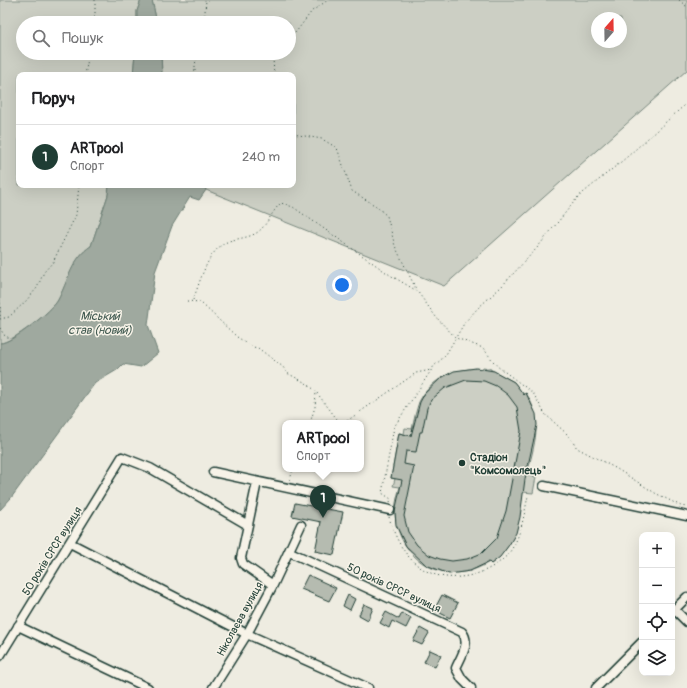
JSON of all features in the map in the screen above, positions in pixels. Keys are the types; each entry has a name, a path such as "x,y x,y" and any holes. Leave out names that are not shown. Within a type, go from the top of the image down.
{"street":[{"name":"50 років СРСР вулиця","path":"0,656 122,457 150,468 248,525"},
{"path":"213,472 390,510"},
{"path":"248,525 257,482"},
{"path":"544,486 687,516"},
{"name":"Ніколаєва вулиця","path":"213,688 247,634 273,585 241,562 241,552 248,525"},
{"path":"273,585 290,552 301,525"},
{"path":"70,544 247,634 368,688"},
{"name":"50 років СРСР вулиця","path":"290,552 462,632 466,637 466,643 456,668 462,679 471,688"},
{"path":"675,609 687,597"},
{"path":"675,613 687,622"},
{"path":"18,626 148,688"},
{"path":"596,688 639,645"}],"path":[{"path":"95,0 95,16"},
{"path":"205,16 206,0"},
{"path":"296,32 312,11 328,0"},
{"path":"680,0 687,7"},
{"path":"86,72 88,60"},
{"path":"195,72 196,60"},
{"path":"273,60 274,72"},
{"path":"528,496 516,542 508,554 485,571 454,578 442,577 422,569 414,562 394,535 389,517 391,499 382,493 394,427 432,369 445,356 465,322 501,287 537,248 578,197 627,157 687,103"},
{"path":"296,135 322,139 337,148 352,191 376,206 387,216 395,246 418,291 436,317 456,338 483,348 497,366 533,393 545,414 567,434 577,448 616,469 655,493 681,506 687,507"},
{"path":"0,319 9,317 25,302 37,288 44,272 53,262 76,215 79,188"},
{"path":"193,300 209,260 215,250 228,242 252,235 259,231 281,203 293,207 390,275 418,291"},
{"path":"187,301 193,300 204,304 237,337 253,347 258,348 283,367 287,373 306,383 338,420"},
{"path":"0,303 0,316"},
{"path":"0,328 4,335 11,338"},
{"path":"348,420 416,373 432,369"},
{"path":"311,420 316,393"},
{"path":"289,488 292,472"}],"shaded area":[{"path":"0,0 141,0 137,11 137,16 16,16 16,60 134,60 133,72 16,72 16,188 109,188 108,195 91,246 79,257 58,300 31,326 13,338 0,343"},
{"path":"152,0 687,0 687,70 444,286 206,190 205,188 296,188 296,72 162,72 161,60 296,60 296,16 155,16"},
{"name":"Стадіон \"Комсомолець\"","path":"483,367 490,368 514,382 523,394 526,393 531,403 535,413 536,433 527,475 536,477 533,493 523,492 515,532 506,549 500,556 491,564 489,562 475,569 461,572 447,572 434,569 421,562 411,553 403,541 395,516 396,502 400,487 393,486 395,479 391,478 399,433 404,434 405,428 412,429 419,402 430,386 454,372 482,369"}],"water":[{"path":"141,0 152,0 155,16 137,16 137,11"},
{"path":"134,60 161,60 162,72 133,72"},
{"name":"Міський став (новий)","path":"109,188 205,188 206,190 199,200 190,197 172,226 155,272 148,325 158,353 141,367 123,364 117,370 95,383 11,498 0,510 0,343 13,338 31,326 55,305 75,263 91,246 108,195"}],"building":[{"path":"476,368 494,371 514,382 524,395 526,393 536,414 537,425 525,479 520,517 516,533 509,545 500,557 491,564 489,562 470,571 449,574 426,565 406,546 396,525 395,512 402,480 391,478 399,433 411,436 420,402 425,393 441,378 454,371","holes":["466,380 484,381 496,386 508,395 517,407 521,431 506,511 497,538 482,553 467,559 452,561 440,559 429,555 417,545 408,532 404,516 414,466 404,464 406,451 416,452 420,432 422,432 427,408 431,400 445,388"]},
{"path":"295,503 343,512 334,555 315,551 321,522 292,516"},
{"path":"308,575 336,588 329,601 301,589"},
{"path":"348,595 355,599 350,610 343,606"},
{"path":"442,595 458,603 450,618 434,610"},
{"path":"364,604 373,608 368,620 359,615"},
{"path":"386,612 399,619 402,613 411,618 406,628 392,621 389,628 380,623"},
{"path":"420,628 429,633 422,645 413,641"},
{"path":"430,650 441,655 435,667 424,662"}],"place":[{"name":"Стадіон \"Комсомолець\"","path":"462,463"},
{"name":"ARTpool","path":"323,518"}]}
